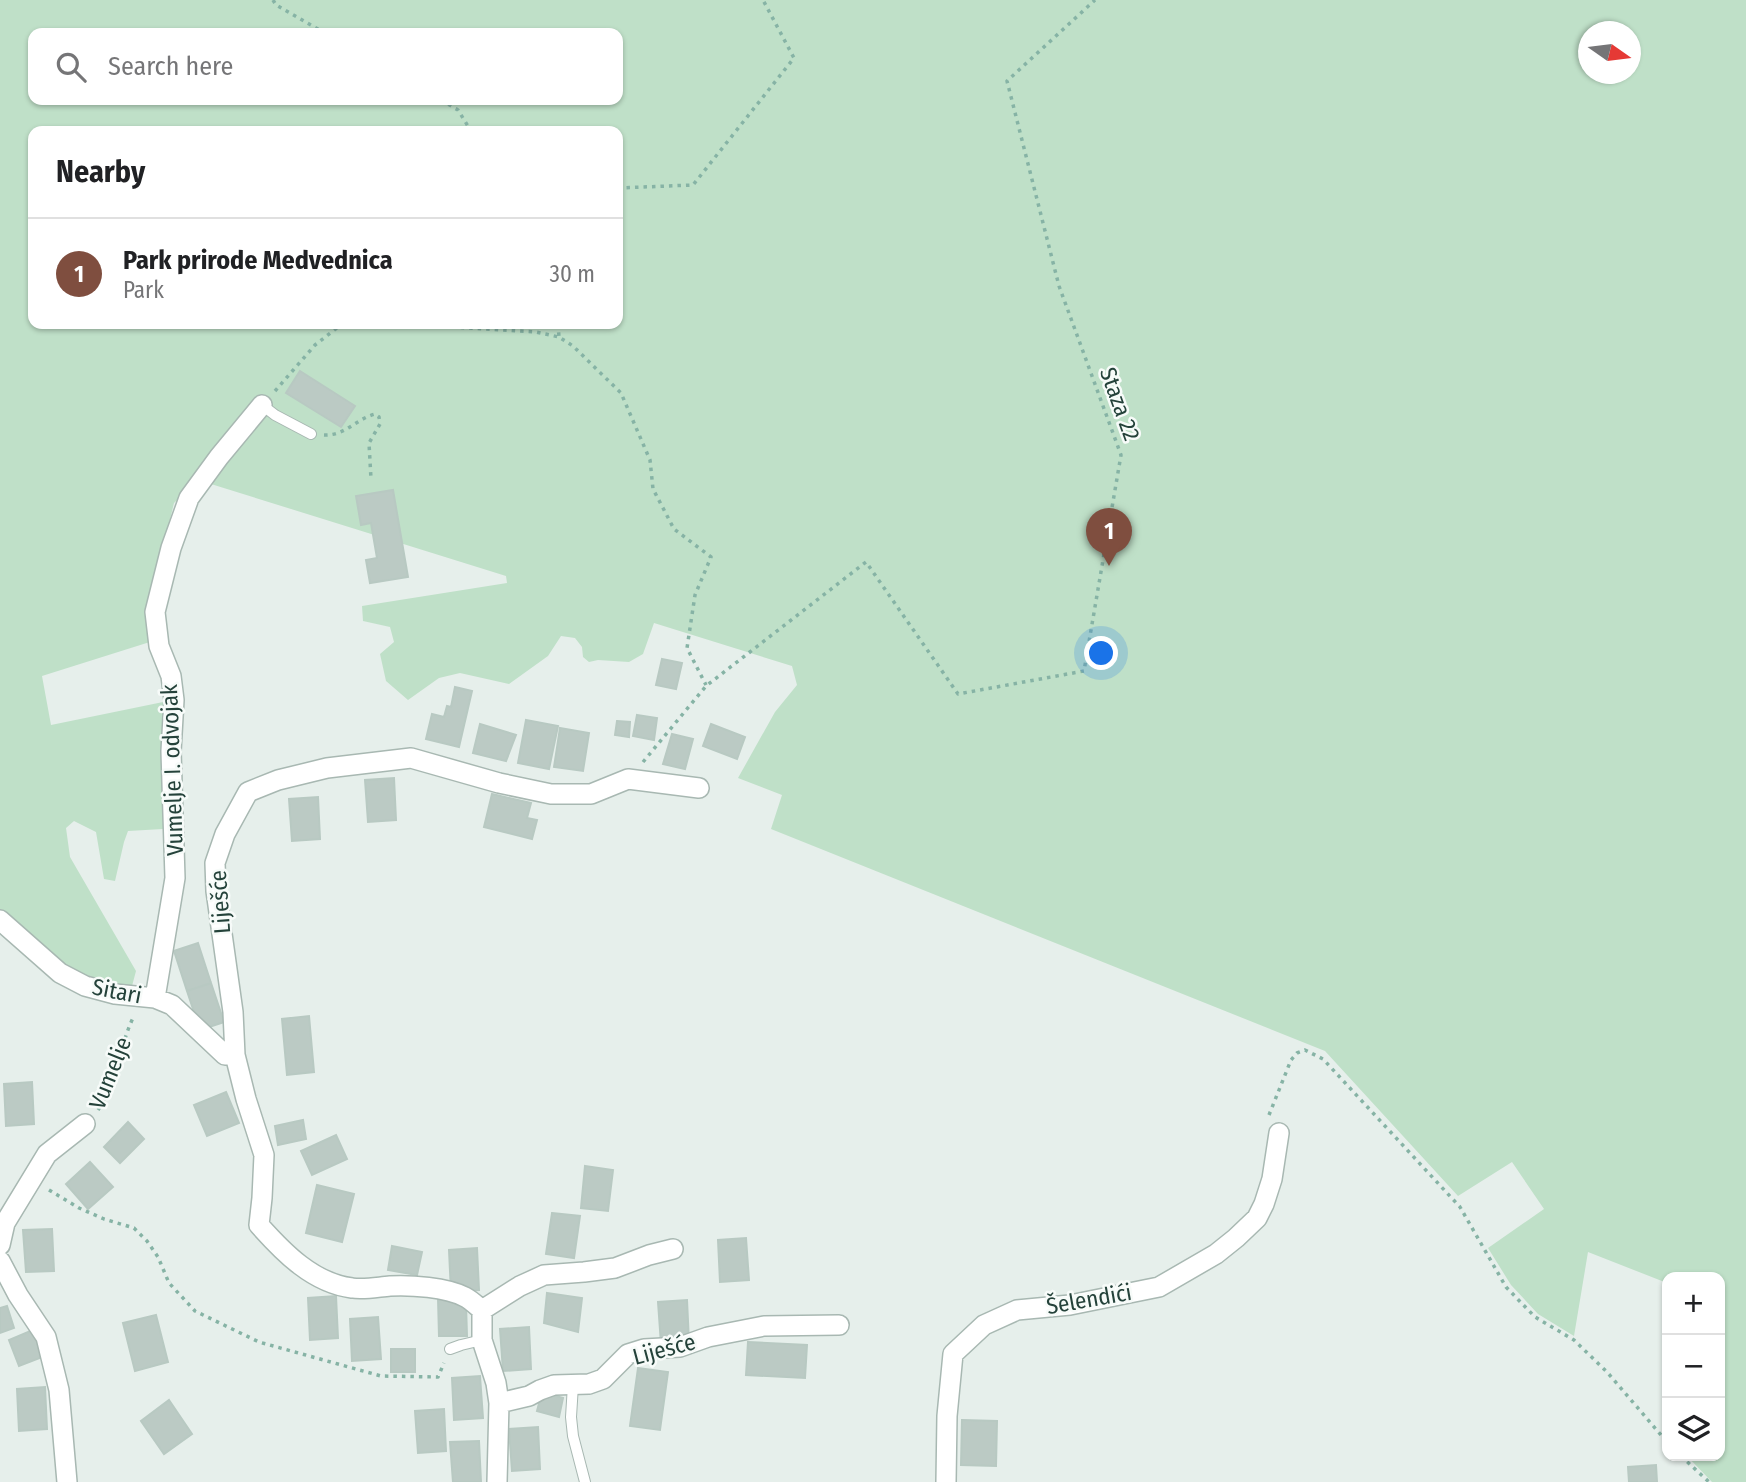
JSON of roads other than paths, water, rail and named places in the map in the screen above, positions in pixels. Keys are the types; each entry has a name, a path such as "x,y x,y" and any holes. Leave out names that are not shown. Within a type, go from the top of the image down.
{"street":[{"name":"Vumelje I. odvojak","path":"149,998 175,878 170,751 174,700 171,676 159,646 155,612 171,548 189,498 262,405"},
{"name":"Liješće","path":"482,1310 465,1297 440,1289 401,1286 353,1288 330,1283 304,1269 259,1225 264,1155 235,1055 233,1012 216,891 215,863 225,834 248,792 278,780 327,768 411,758 499,783 551,794 591,793 628,779 699,788"},
{"name":"Sitari","path":"0,920 60,973 85,986 172,1005 225,1055 235,1055"},
{"name":"Vumelje","path":"0,1245 5,1223 47,1154 85,1124"},
{"name":"Šelendići","path":"946,1482 947,1416 953,1354 984,1325 1017,1310 1070,1306 1159,1287 1216,1254 1257,1218 1272,1179 1279,1133"},
{"path":"497,1482 499,1403 496,1383 482,1340 482,1310 520,1286 544,1275 615,1268 673,1249"},
{"path":"0,1261 18,1295 46,1337 59,1390 67,1482"},
{"name":"Liješće","path":"499,1403 528,1396 554,1385 589,1384 603,1379 628,1354 645,1349 680,1347 708,1337 764,1326 839,1325"}],"lane":[{"path":"262,405 311,434"},
{"path":"450,1349 482,1340"},
{"path":"573,1385 573,1436 584,1482"}],"place":[{"name":"Park prirode Medvednica","path":"1109,566"}]}
